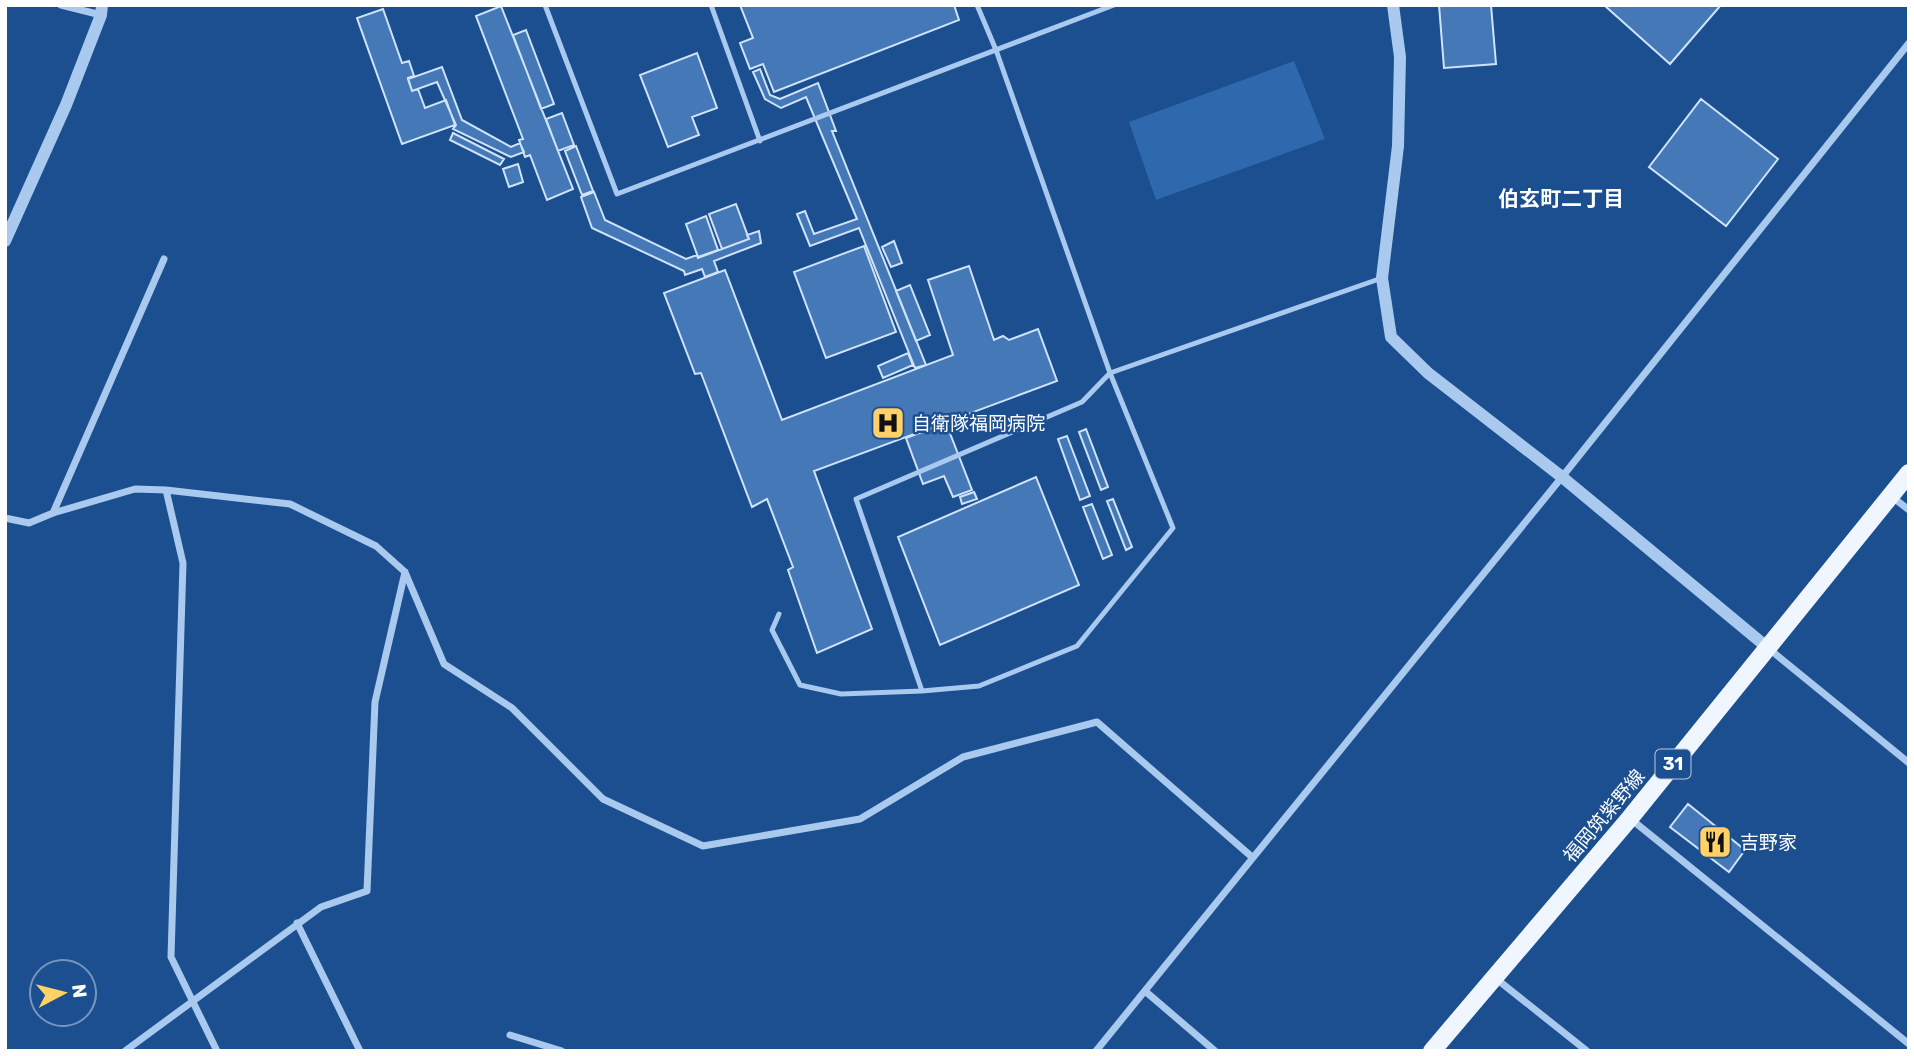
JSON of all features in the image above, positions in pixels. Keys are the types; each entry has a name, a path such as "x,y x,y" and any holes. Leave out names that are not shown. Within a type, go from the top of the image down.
{"main road":[{"name":"福岡筑紫野線","path":"1432,1051 1630,818 1909,473"}],"street":[{"path":"5,241 66,105 102,10 61,5"},
{"path":"1393,5 1400,57 1398,146 1382,278 1391,337 1428,373 1562,477 1909,763"},
{"path":"1096,1051 1562,477 1909,43"},
{"path":"53,513 164,259"},
{"path":"5,518 29,523 53,513 135,489 290,504 376,546 405,572 444,664 512,708 603,799 703,846 860,819 963,757 1097,722 1252,857"},
{"path":"166,490 183,563 171,957 217,1051"},
{"path":"1891,496 1909,510"},
{"path":"125,1051 321,907 367,891 375,702 405,572"},
{"path":"1630,818 1909,1044"},
{"path":"297,923 360,1051"},
{"path":"1494,977 1587,1051"},
{"path":"1145,990 1215,1051"},
{"path":"510,1035 562,1051"}],"lane":[{"path":"545,5 617,194 1114,5"},
{"path":"711,5 760,141"},
{"path":"779,614 772,630 800,685 841,694 979,686 1077,646 1173,528 1110,373 996,50 977,5"},
{"path":"922,691 856,499 1082,402 1110,373 1382,278"}],"shaded area":[{"path":"1294,61 1325,139 1156,200 1129,122"}],"building":[{"path":"740,5 954,5 959,20 774,92 763,64 750,69 740,43 753,38"},
{"path":"1439,5 1491,5 1496,64 1444,68"},
{"path":"1604,5 1721,5 1670,64"},
{"path":"501,6 573,189 547,200 530,155 525,157 519,140 523,139 476,16"},
{"path":"383,9 402,63 409,61 414,76 408,78 412,91 418,89 425,108 446,100 455,125 402,144 357,18"},
{"path":"526,30 554,104 541,109 513,35"},
{"path":"697,53 717,108 692,117 699,135 668,147 640,75"},
{"path":"442,67 462,120 511,147 520,143 524,152 511,157 453,129 456,125 437,82 412,91 408,79"},
{"path":"760,69 770,95 780,99 818,83 836,131 832,131 926,365 915,368 859,228 810,246 797,214 805,211 814,234 857,219 806,97 781,108 765,99 753,72"},
{"path":"1701,99 1778,159 1726,226 1649,167"},
{"path":"562,113 574,145 558,151 546,119"},
{"path":"453,133 504,159 500,165 450,140"},
{"path":"576,146 593,191 582,195 565,151"},
{"path":"518,164 523,182 509,187 503,169"},
{"path":"594,192 605,220 686,259 697,255 698,258 749,239 747,235 759,231 761,243 714,261 718,272 705,277 702,269 685,275 684,271 592,228 581,197"},
{"path":"736,204 749,239 722,249 709,214"},
{"path":"706,216 718,250 698,257 686,224"},
{"path":"894,241 902,263 891,267 882,247"},
{"path":"864,246 896,332 826,358 794,272"},
{"path":"969,266 994,340 1003,336 1009,340 1038,329 1057,381 814,471 872,629 817,653 788,570 793,567 767,499 752,507 701,373 695,374 664,293 725,270 782,420 953,355 928,280"},
{"path":"910,285 930,335 916,341 896,291"},
{"path":"908,353 913,365 883,378 878,366"},
{"path":"946,423 972,490 953,497 944,476 923,484 906,438"},
{"path":"1086,429 1108,487 1101,490 1079,432"},
{"path":"1067,436 1090,496 1080,500 1058,439"},
{"path":"1036,477 1079,585 940,645 898,537"},
{"path":"974,492 977,499 962,504 960,497"},
{"path":"1113,499 1132,547 1126,550 1107,501"},
{"path":"1092,504 1112,555 1103,559 1083,507"},
{"path":"1688,804 1745,850 1729,872 1670,827"}],"place":[{"name":"自衛隊福岡病院","path":"888,423"},
{"name":"吉野家","path":"1715,842"}],"district":[{"name":"伯玄町二丁目","path":"1561,198"}]}
